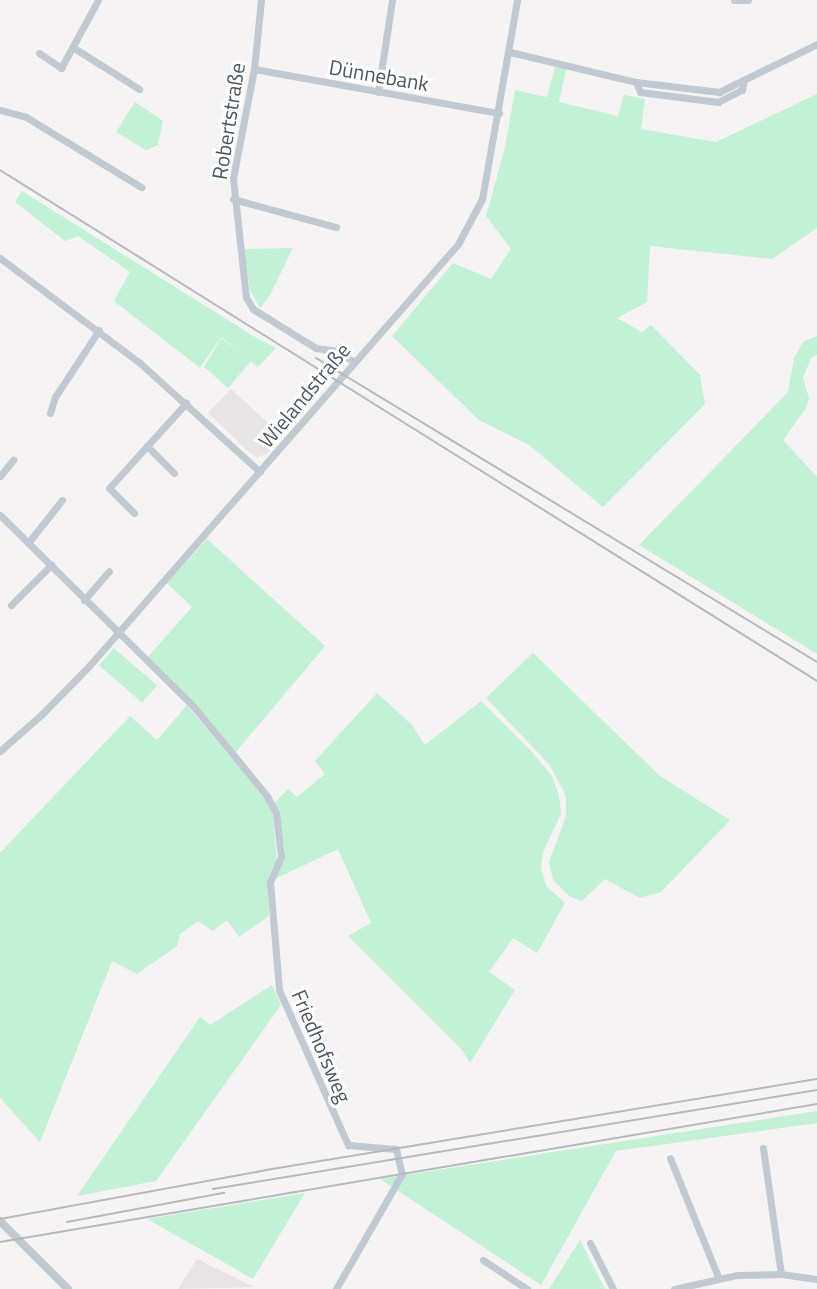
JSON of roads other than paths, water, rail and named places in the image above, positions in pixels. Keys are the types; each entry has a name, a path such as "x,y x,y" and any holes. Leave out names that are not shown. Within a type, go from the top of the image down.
{"street":[{"path":"39,52 61,68 74,48 76,36 98,0"},
{"name":"Robertstraße","path":"261,0 254,69 235,165 233,199 249,304 316,348 338,351 354,362"},
{"path":"378,92 392,0"},
{"name":"Wielandstraße","path":"0,750 41,716 117,634 465,234 482,199 510,52 517,0"},
{"path":"734,0 748,0"},
{"path":"510,52 636,82 718,92 817,44"},
{"path":"74,48 139,89"},
{"name":"Dünnebank","path":"254,69 499,113"},
{"path":"636,82 640,92 718,102 742,90 744,81"},
{"path":"677,97 678,87"},
{"path":"693,99 694,89"},
{"path":"0,110 26,117 141,187"},
{"path":"233,199 336,227"},
{"path":"0,258 99,330 186,402 260,472"},
{"path":"50,413 55,397 99,330"},
{"path":"134,513 109,488 186,402"},
{"path":"147,446 174,473"},
{"path":"0,476 13,460"},
{"path":"28,543 62,500"},
{"path":"0,515 117,634"},
{"path":"10,605 51,565"},
{"path":"84,600 109,571"},
{"name":"Friedhofsweg","path":"117,634 194,707 267,796 276,813 281,858 270,882 279,990 348,1145 396,1149 402,1174 391,1197 336,1289"},
{"path":"764,1148 781,1274"},
{"path":"670,1158 718,1277"},
{"path":"0,1221 68,1289"},
{"path":"590,1243 613,1289"},
{"path":"483,1260 527,1289"},
{"path":"675,1289 718,1277 781,1274 817,1279"}],"railway":[{"path":"0,170 817,681"},
{"path":"316,358 817,662"},
{"path":"0,1219 266,1170 817,1079"},
{"path":"213,1189 817,1090"},
{"path":"0,1242 817,1104"},
{"path":"67,1222 224,1193"}]}
